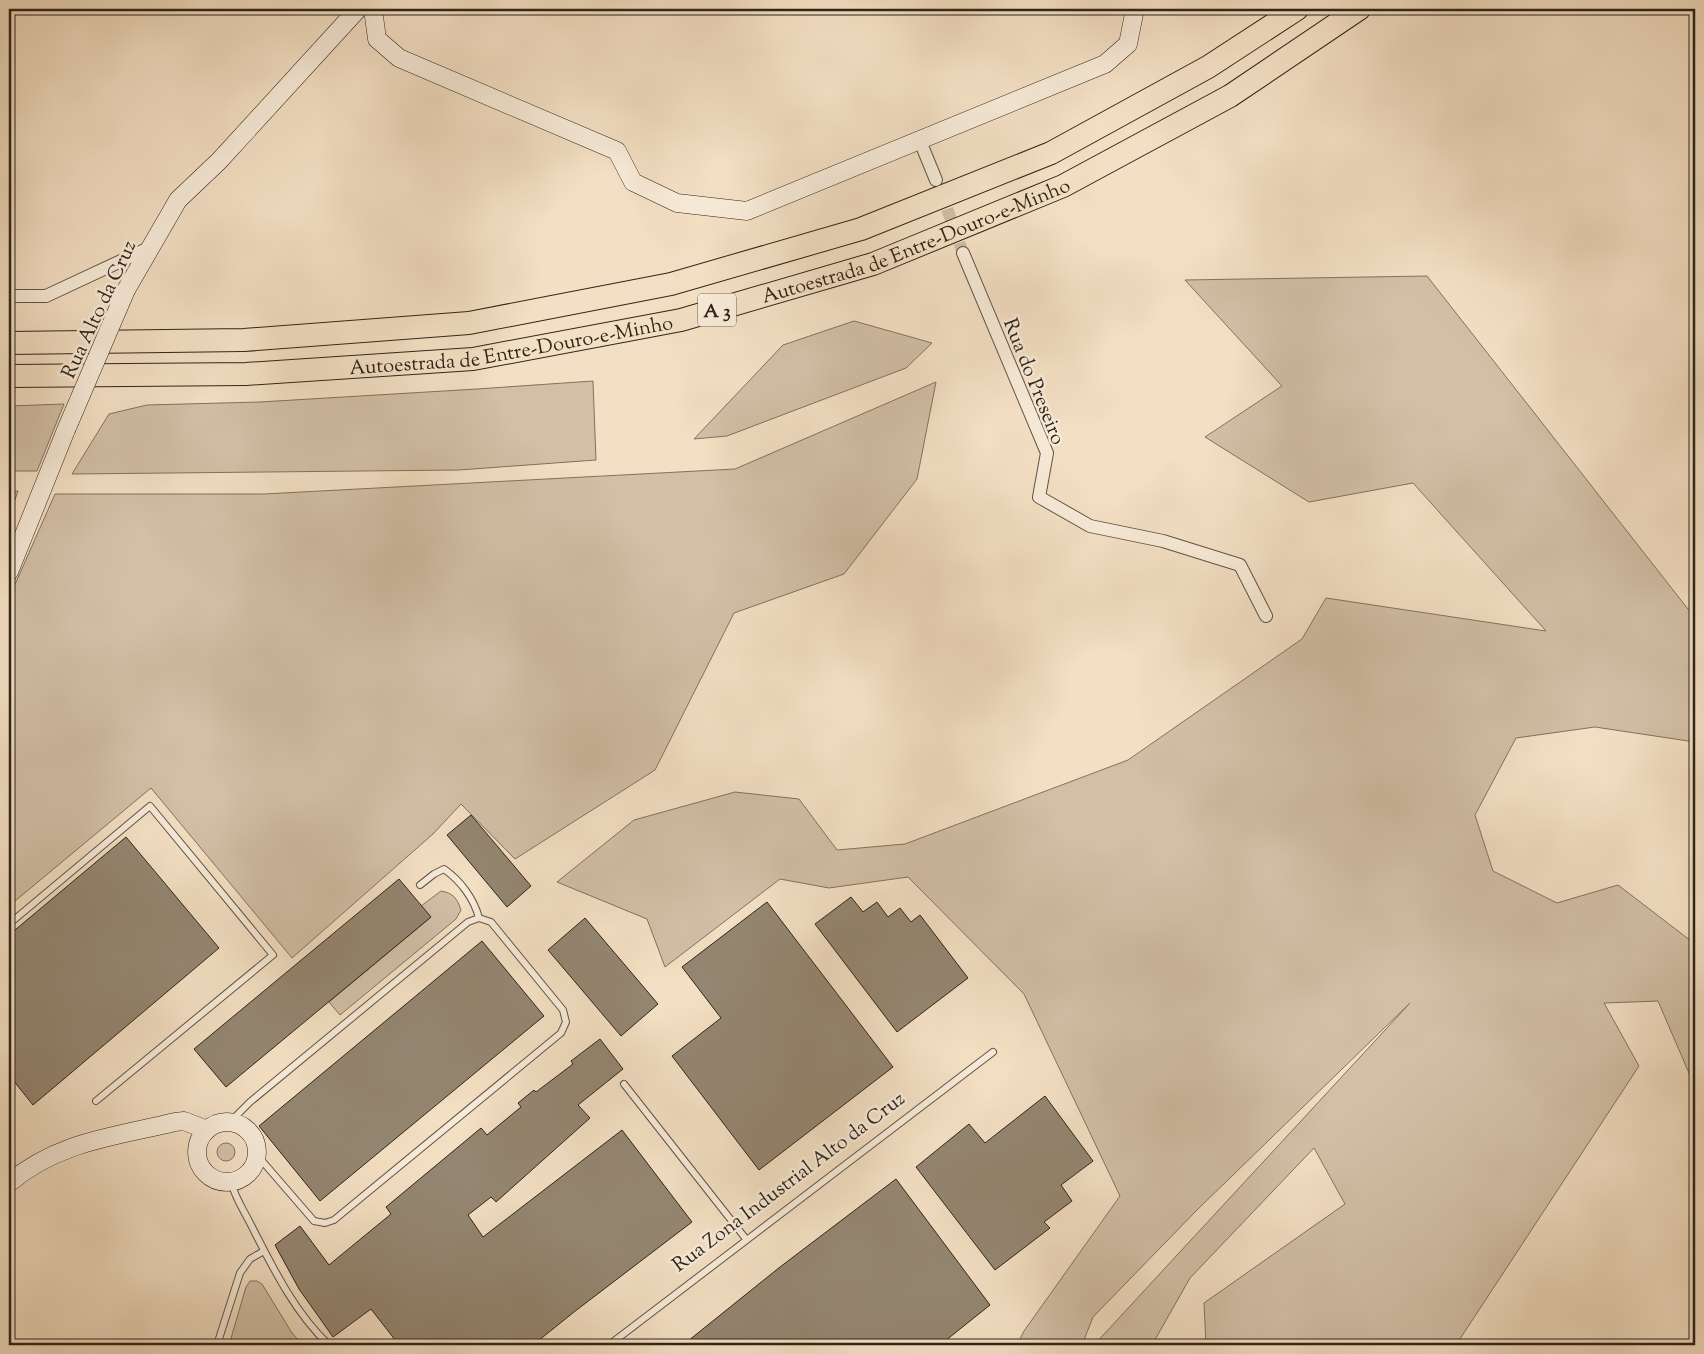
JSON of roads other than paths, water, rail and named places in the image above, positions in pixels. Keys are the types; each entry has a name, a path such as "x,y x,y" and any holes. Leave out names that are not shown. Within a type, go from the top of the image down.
{"highway":[{"name":"Autoestrada de Entre-Douro-e-Minho","path":"9,343 244,340 469,322 671,284 862,229 1051,153 1208,67 1297,9"},
{"name":"Autoestrada de Entre-Douro-e-Minho","path":"9,376 246,374 473,359 681,320 873,264 1063,186 1230,96 1359,9"}],"street":[{"name":"Rua Alto da Cruz","path":"9,572 66,430 126,290 178,200 220,161 358,9"},
{"path":"373,9 376,39 399,58 617,150 633,182 676,203 748,211 1105,64 1128,44 1136,9"},
{"path":"920,141 936,180"},
{"path":"9,296 46,296 150,247"},
{"name":"Rua do Preseiro","path":"963,253 1047,454 1039,497 1090,526 1164,541 1240,565 1266,616"},
{"path":"9,1183 17,1176 61,1151 95,1139 184,1121 207,1130"},
{"path":"233,1122 244,1127 251,1134 256,1144 256,1158 250,1171 243,1176 231,1181 217,1180 208,1175 202,1167 198,1158 197,1147 200,1138 215,1124 233,1122"}],"lane":[{"path":"9,924 150,806 273,955 96,1101"},
{"path":"420,885 444,869 453,876 475,903 479,918"},
{"path":"233,1122 237,1114 250,1102 460,928 468,922 479,918 491,922 563,1010 566,1022 561,1033 334,1220 325,1223 314,1221 264,1162 256,1158"},
{"name":"Rua Zona Industrial Alto da Cruz","path":"609,1345 993,1052"},
{"path":"624,1084 746,1239"},
{"path":"231,1181 233,1189 264,1251 288,1293 307,1321 329,1345"},
{"path":"217,1345 240,1273 250,1259 264,1251"}],"tunnel":[{"path":"941,192 963,253"}]}
